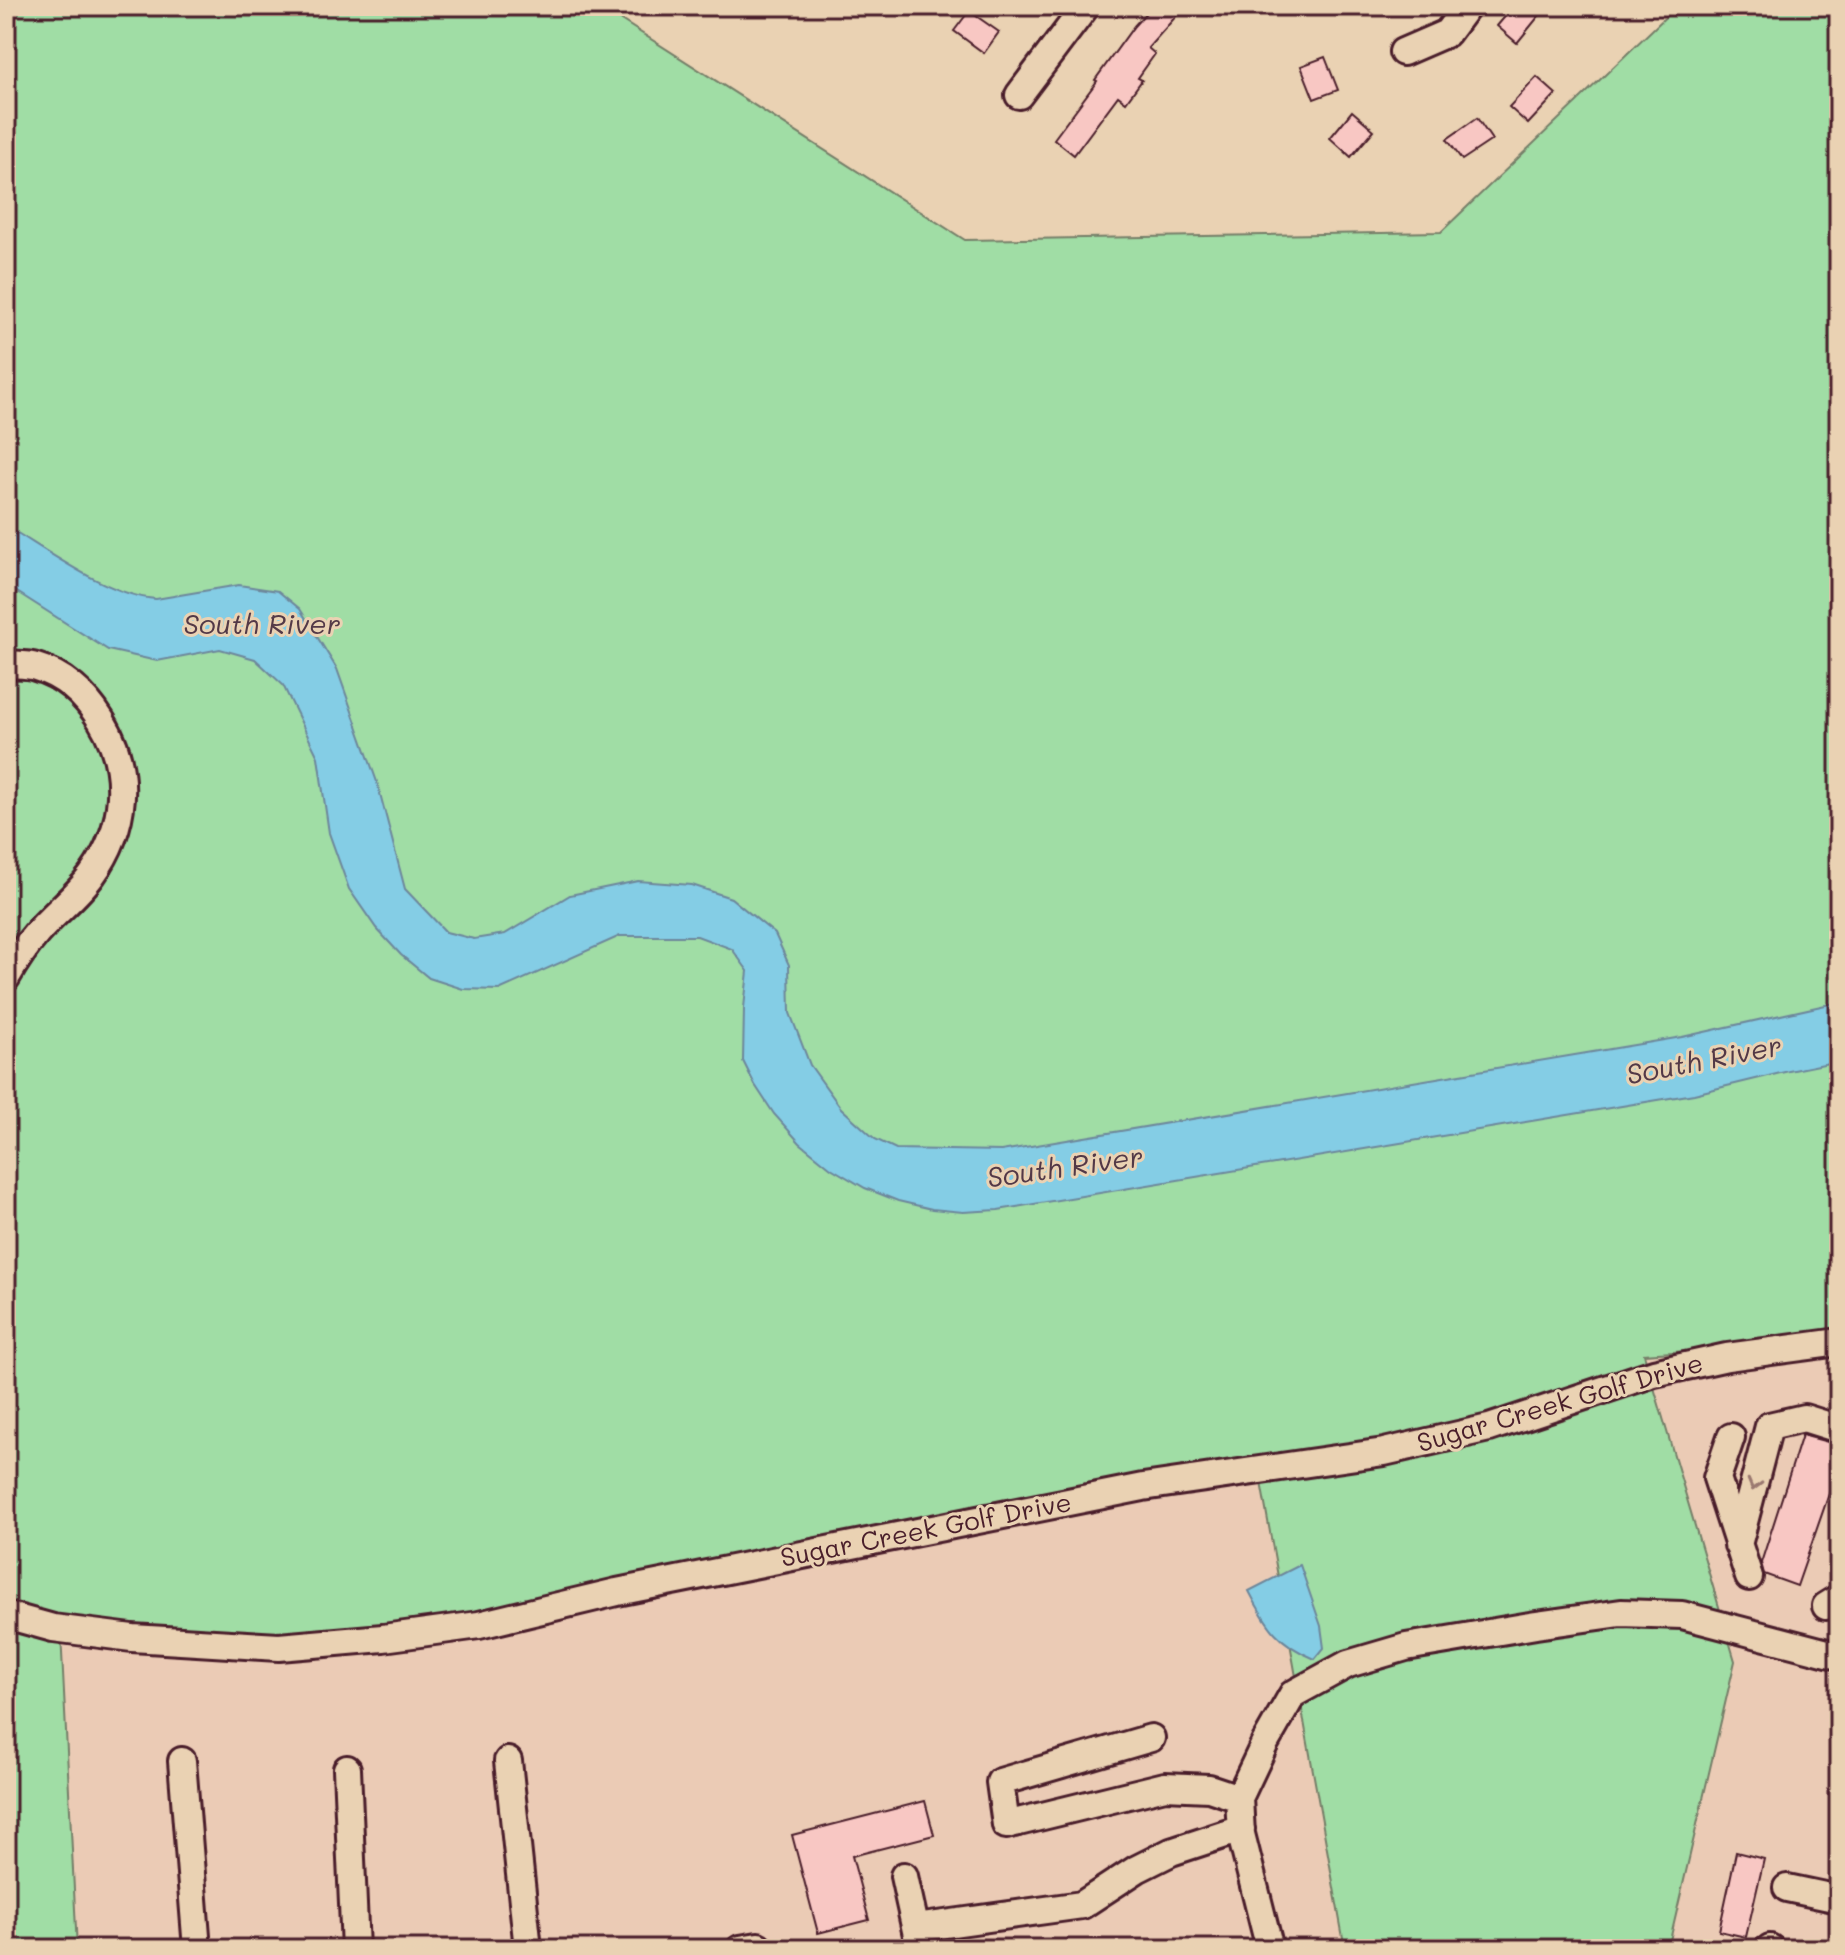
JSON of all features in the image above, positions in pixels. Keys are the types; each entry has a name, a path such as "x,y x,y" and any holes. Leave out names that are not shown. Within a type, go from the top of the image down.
{"street":[{"path":"1403,52 1447,33 1467,6"},
{"path":"1019,95 1072,11"},
{"path":"6,664 36,666 64,679 90,703 108,732 123,792 112,838 91,877 37,932 6,978"},
{"name":"Sugar Creek Golf Drive","path":"6,1615 53,1628 132,1638 279,1647 383,1638 479,1625 617,1592 1143,1487 1384,1452 1489,1428 1654,1373 1727,1357 1839,1342"},
{"path":"1738,1545 1769,1426 1804,1418 1839,1429"},
{"path":"1731,1437 1717,1478 1749,1577"},
{"path":"1270,1949 1241,1829 1239,1798 1293,1694 1348,1664 1406,1647 1621,1613 1682,1615 1839,1656"},
{"path":"1151,1738 1000,1782 1006,1825 1165,1786 1209,1788 1239,1798"},
{"path":"182,1761 197,1949"},
{"path":"508,1761 528,1949"},
{"path":"347,1769 355,1949"},
{"path":"904,1876 918,1939 1082,1905 1137,1869 1171,1852 1241,1829"},
{"path":"1787,1888 1839,1899"},
{"path":"740,1949 758,1946 758,1949"}],"shaded area":[{"path":"1839,1341 1839,1949 1668,1949 1735,1661 1644,1354"},
{"path":"1259,1471 1345,1949 77,1949 61,1632"}],"green space":[{"path":"6,6 599,6 965,240 1441,232 1677,6 1839,6 1839,1341 1644,1354 1735,1661 1668,1949 1345,1949 1259,1471 441,1631 223,1643 61,1633 77,1949 6,1949"}],"water":[{"name":"South River","path":"6,526 79,571 137,596 156,599 239,585 278,591 300,609 337,669 377,782 405,889 446,932 474,939 505,934 570,895 638,881 692,885 731,898 775,934 789,965 790,1013 810,1065 841,1108 875,1139 896,1149 1001,1151 1682,1037 1839,1002 1839,1061 1694,1094 998,1210 963,1212 898,1201 865,1188 831,1168 800,1143 774,1114 743,1061 748,971 732,949 697,936 620,936 499,990 463,989 429,978 401,955 376,928 349,889 329,833 318,757 283,685 255,659 220,649 157,661 108,650 6,585"},
{"path":"1300,1565 1321,1626 1324,1648 1315,1659 1292,1647 1275,1632 1249,1591"}],"building":[{"path":"1152,6 1185,6 1148,48 1155,54 1126,102 1118,96 1074,155 1054,139 1134,26"},
{"path":"1514,6 1547,6 1517,43 1497,26"},
{"path":"969,11 999,32 984,53 954,31"},
{"path":"1325,57 1338,90 1314,99 1301,66"},
{"path":"1537,77 1556,94 1528,124 1509,107"},
{"path":"1352,111 1374,130 1351,157 1330,138"},
{"path":"1477,118 1492,140 1462,160 1447,139"},
{"path":"1802,1435 1839,1445 1839,1465 1797,1586 1764,1574 1761,1563"},
{"path":"925,1801 934,1835 852,1856 869,1920 818,1933 792,1835"},
{"path":"1736,1852 1764,1859 1746,1937 1719,1931"}]}
